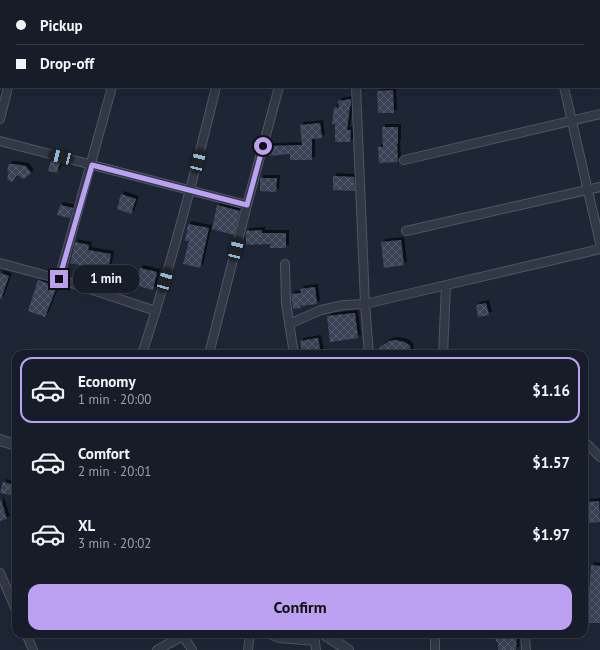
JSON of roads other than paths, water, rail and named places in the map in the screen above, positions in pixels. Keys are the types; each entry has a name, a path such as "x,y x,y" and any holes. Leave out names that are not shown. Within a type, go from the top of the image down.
{"street":[{"path":"0,119 8,88"},
{"path":"59,279 92,165 112,88"},
{"path":"143,350 191,190 216,88"},
{"path":"209,350 279,88"},
{"path":"356,88 365,304 369,350"},
{"path":"564,88 600,243"},
{"path":"404,160 600,114"},
{"path":"0,141 247,205"},
{"path":"406,231 600,188"},
{"path":"289,324 321,310 344,305 365,304 600,249"},
{"path":"0,263 59,279 156,311"},
{"path":"285,264 286,303 293,350"},
{"path":"443,350 446,285"},
{"path":"0,440 12,444"},
{"path":"588,445 600,457"},
{"path":"0,573 12,601"},
{"path":"28,638 33,650"},
{"path":"157,650 178,638"},
{"path":"185,638 192,650"},
{"path":"248,650 250,638"},
{"path":"279,638 314,638 316,650"},
{"path":"330,638 348,650"},
{"path":"435,638 435,650"},
{"path":"525,638 526,650"}]}
